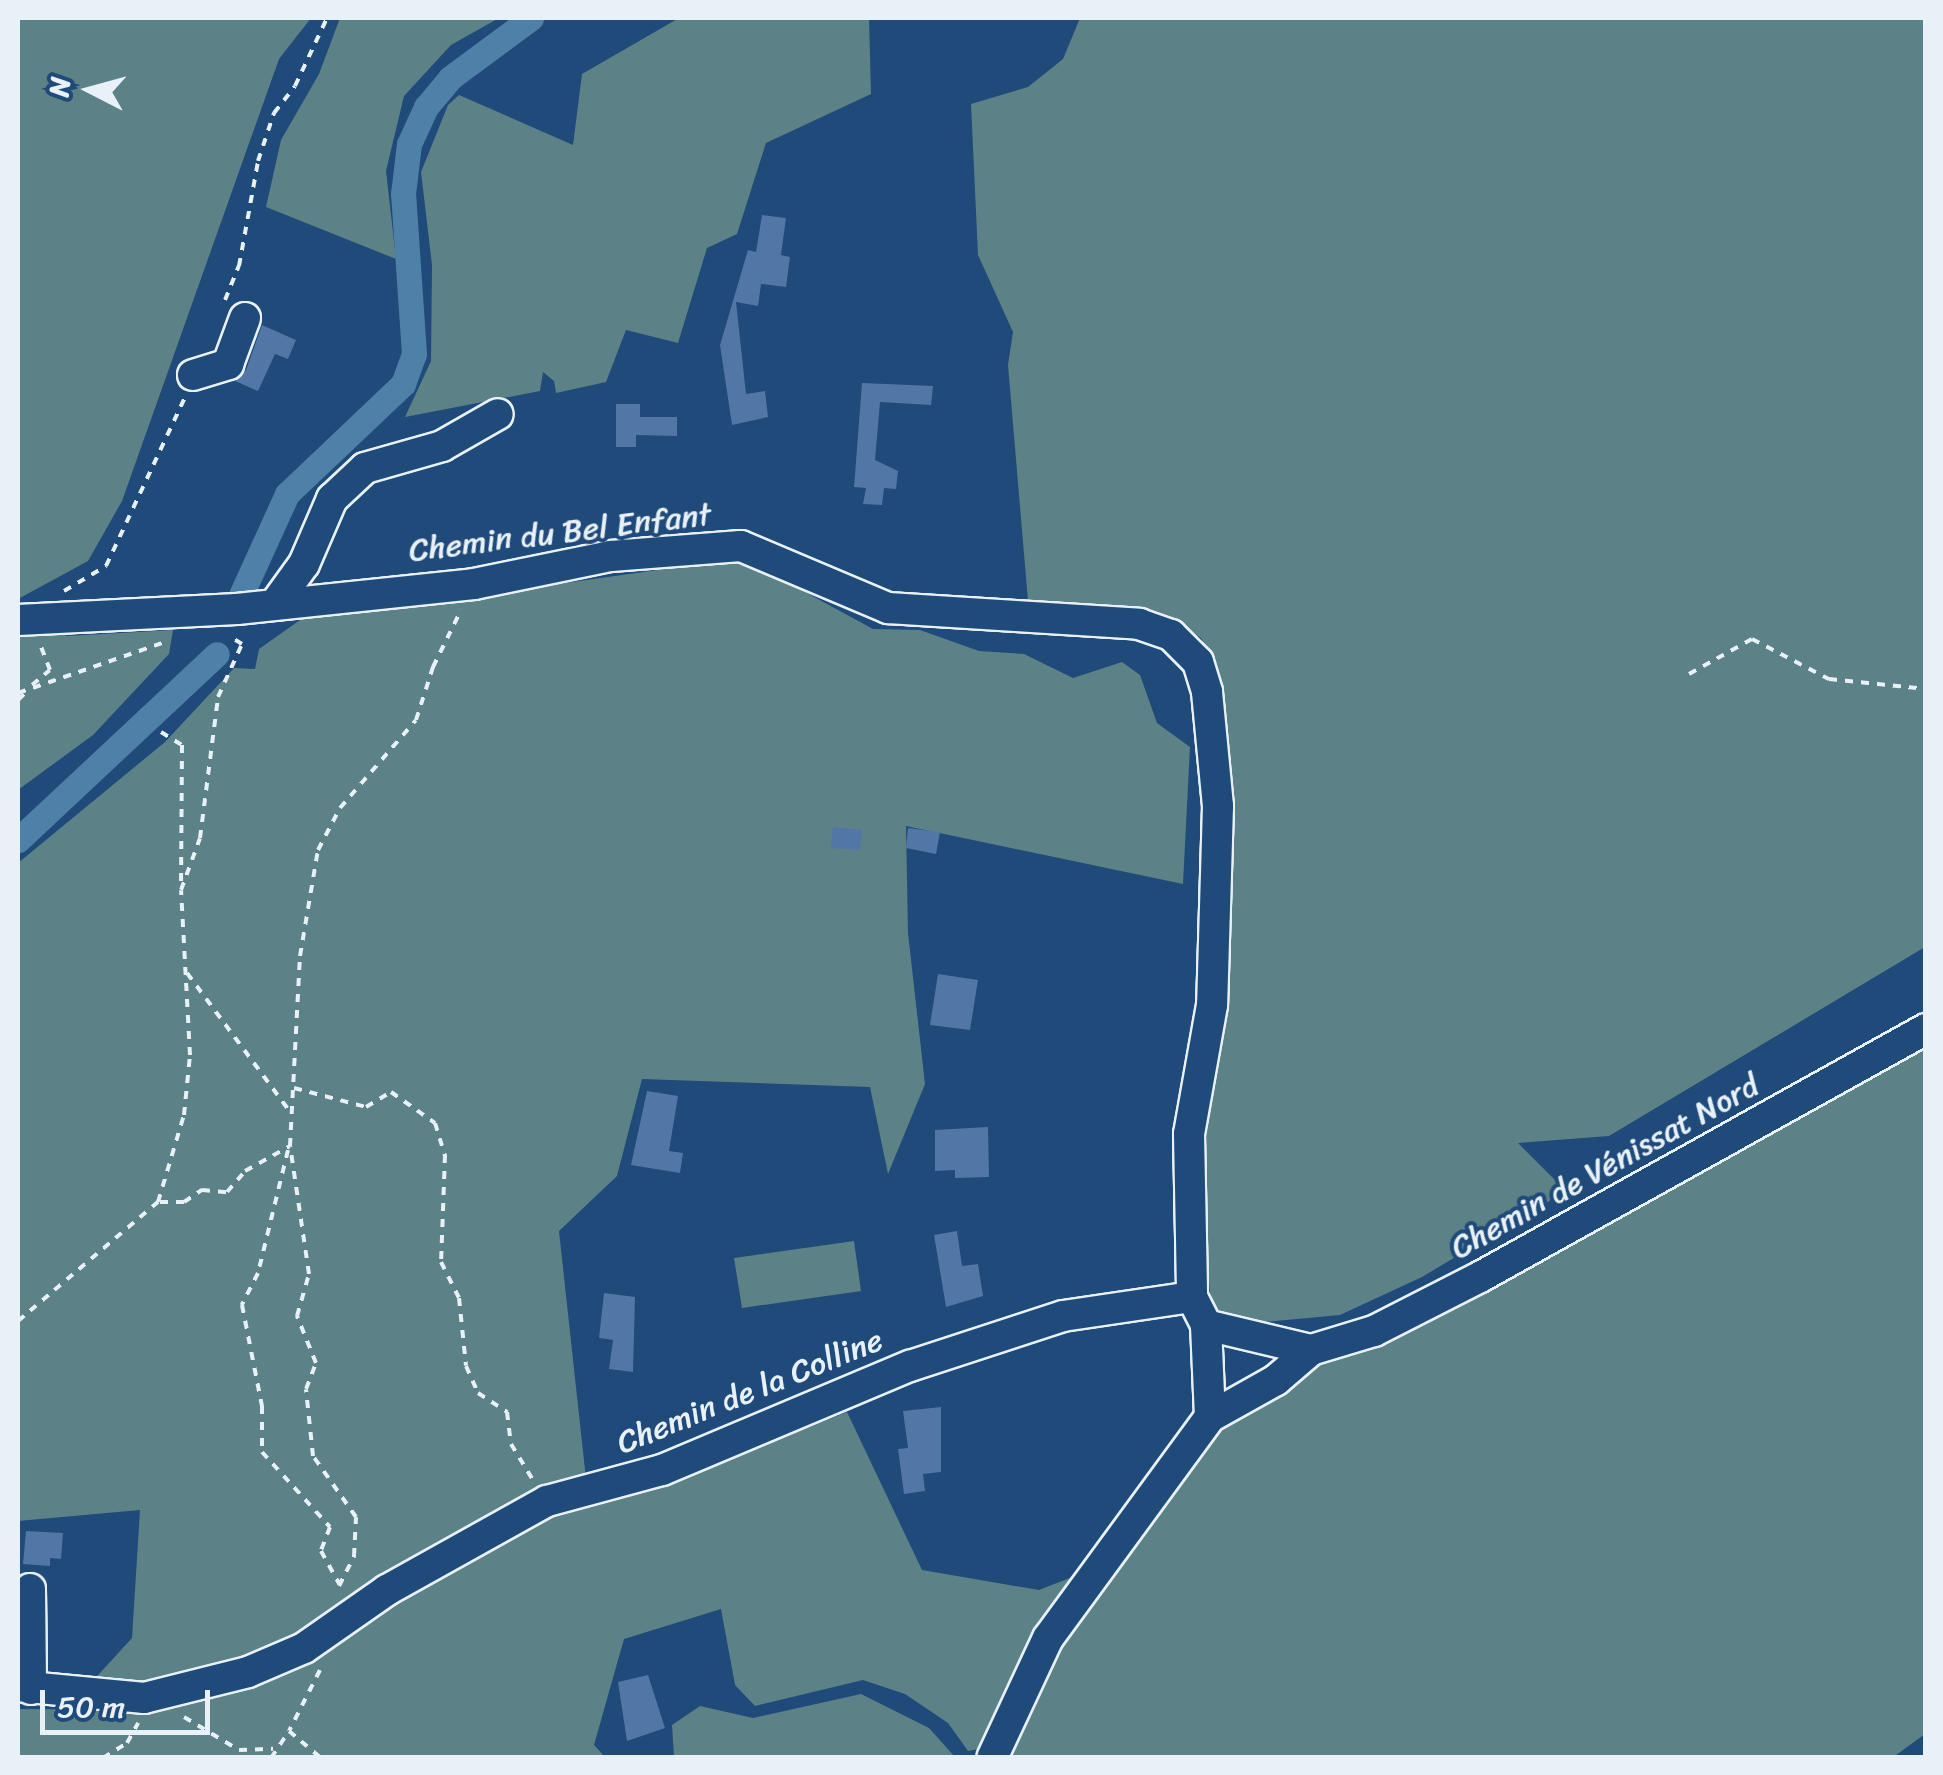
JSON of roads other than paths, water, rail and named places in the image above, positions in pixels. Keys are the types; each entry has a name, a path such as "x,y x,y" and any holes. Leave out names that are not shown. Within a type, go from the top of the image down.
{"street":[{"path":"193,375 228,364 235,310"},
{"path":"275,604 304,564 332,499 365,468 442,446 498,414"},
{"name":"Chemin du Bel Enfant","path":"22,631 474,584 611,556 742,546 888,608 1138,624 1170,635 1198,662 1208,692 1218,806 1212,1005 1189,1134 1192,1297 1206,1325 1210,1417"},
{"name":"Chemin de Vénissat Nord","path":"1210,1417 1276,1380 1312,1350 1374,1331 1480,1277 1926,1028"},
{"name":"Chemin de la Colline","path":"24,1688 152,1698 248,1672 347,1620 547,1500 662,1470 910,1366 1064,1316 1192,1297"},
{"path":"1206,1325 1312,1350"},
{"path":"992,1758 1048,1638 1210,1417"},
{"path":"24,1688 30,1589"}],"waterway":[{"path":"241,595 287,494 403,384 414,354 403,194 409,144 426,107 450,78 531,18"},
{"path":"18,840 217,654"}]}
